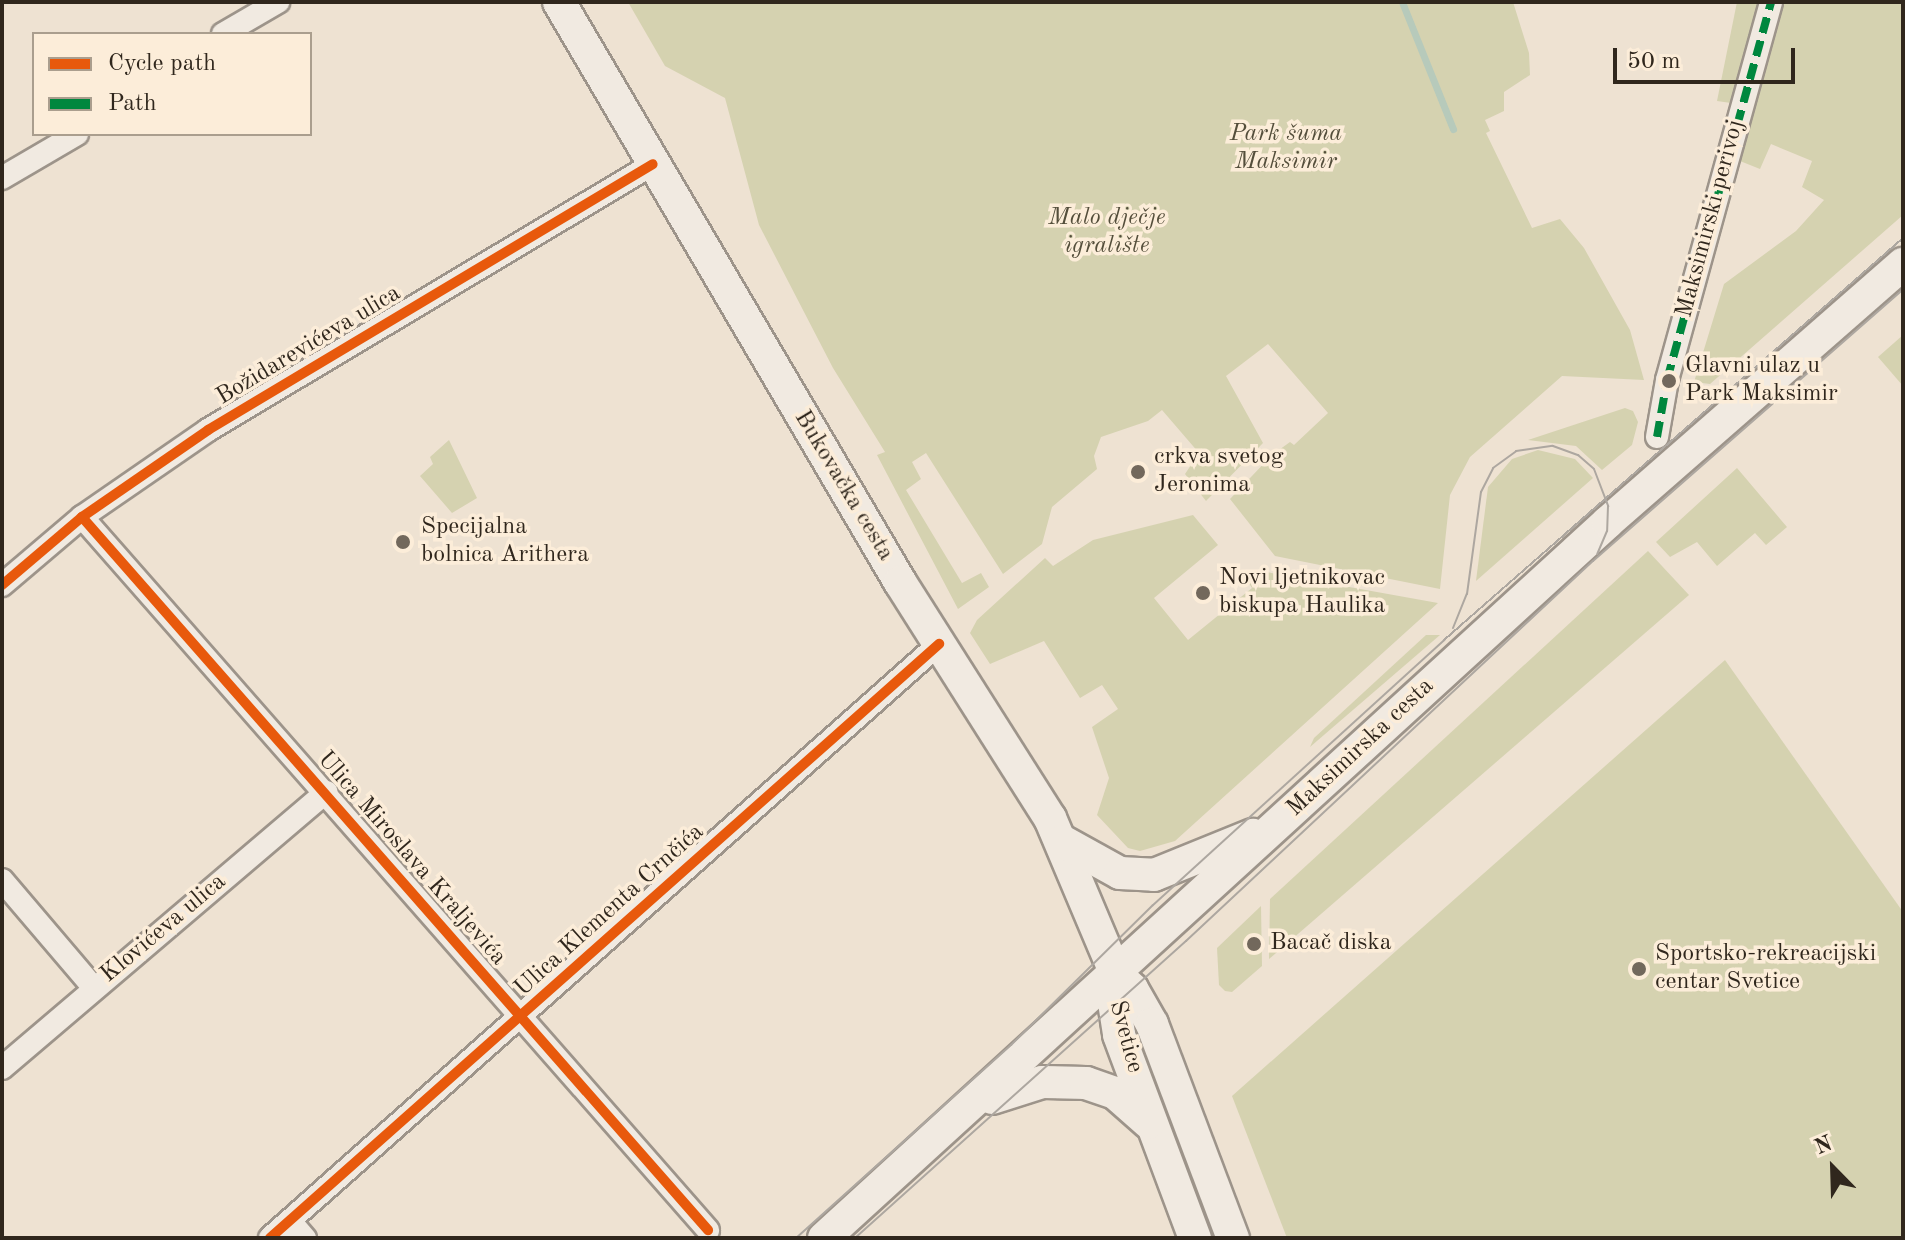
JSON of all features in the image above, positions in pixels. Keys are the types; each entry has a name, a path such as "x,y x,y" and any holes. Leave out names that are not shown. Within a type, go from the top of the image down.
{"main road":[{"name":"Bukovačka cesta","path":"559,2 939,644 1062,841 1116,974"},
{"name":"Maksimirska cesta","path":"824,1238 974,1105 1608,522 1903,264"},
{"path":"1062,841 1111,870 1154,875 1285,818"},
{"name":"Svetice","path":"1116,974 1116,1021 1195,1238"},
{"name":"Svetice","path":"1116,974 1132,989 1152,1024 1233,1238"},
{"path":"974,1105 1028,1084 1086,1083 1126,1100 1155,1129"}],"street":[{"path":"226,32 278,2"},
{"name":"Maksimirski perivoj","path":"1657,437 1667,380 1771,2"},
{"path":"2,178 74,136"},
{"name":"Božidarevićeva ulica","path":"2,585 82,517 208,430 653,164"},
{"name":"Ulica Miroslava Kraljevića","path":"82,517 708,1230"},
{"name":"Ulica Klementa Crnčića","path":"270,1238 297,1230 522,1016 939,644"},
{"name":"Klovićeva ulica","path":"2,1068 326,792"},
{"path":"2,880 94,988"}],"green space":[{"path":"628,2 1513,2 1529,53 1530,75 1504,92 1504,111 1485,120 1490,131 1486,133 1532,228 1560,219 1584,248 1630,330 1644,380 1562,376 1470,457 1450,495 1440,589 1275,556 1230,499 1272,455 1290,442 1294,445 1328,413 1268,344 1226,376 1263,443 1206,501 1185,474 1199,453 1162,410 1148,421 1101,437 1094,456 1097,469 1052,507 1042,544 1003,574 926,453 912,462 921,479 906,490 962,583 981,573 989,587 958,609 877,455 885,452 833,368 759,225 725,98 665,66"},
{"path":"1737,2 1760,2 1731,103 1717,101"},
{"path":"1783,2 1903,2 1903,215 1710,384 1694,382 1724,284 1796,231 1824,200 1802,187 1812,161 1771,144 1760,169 1740,161"},
{"path":"1903,335 1903,386 1878,357"},
{"path":"1625,408 1633,411 1638,422 1632,445 1602,470 1576,446 1528,440"},
{"path":"449,440 477,498 452,513 420,476 433,464 430,457"},
{"path":"1538,450 1575,459 1593,478 1476,581 1488,487 1512,459"},
{"path":"1737,468 1787,527 1766,545 1755,533 1717,566 1697,542 1670,557 1656,542"},
{"path":"1193,515 1218,545 1154,598 1188,640 1252,588 1248,582 1261,571 1438,603 1175,841 1140,851 1128,848 1097,815 1109,778 1092,727 1118,709 1102,685 1080,698 1044,641 990,664 970,633 977,620 1045,558 1053,566 1093,540"},
{"path":"1648,551 1689,595 1269,959 1270,899"},
{"path":"1426,635 1440,635 1310,747 1314,738"},
{"name":"Sportsko-rekreacijski centar Svetice","path":"1725,660 1903,912 1903,1238 1287,1238 1232,1096"},
{"path":"1261,906 1262,966 1232,992 1225,991 1219,985 1217,948"}],"waterway":[{"path":"1402,2 1453,129"}],"tram line":[{"path":"796,1238 1011,1045 1153,905 1444,640 1903,238"},
{"path":"855,1238 1186,941 1593,561 1903,290"},
{"path":"1453,628 1467,594 1481,492 1493,468 1516,451 1553,446 1578,455 1594,469 1608,506 1607,531 1597,554"}],"marked path":[{"path":"1657,437 1667,380 1771,2"}],"cycle path":[{"path":"2,585 82,517 208,430 653,164"},
{"path":"82,517 708,1230"},
{"path":"270,1238 939,644"}],"place":[{"name":"Glavni ulaz u Park Maksimir","path":"1669,381"},
{"name":"crkva svetog Jeronima","path":"1138,472"},
{"name":"Specijalna bolnica Arithera","path":"403,542"},
{"name":"Novi ljetnikovac biskupa Haulika","path":"1203,593"},
{"name":"Bacač diska","path":"1254,944"},
{"name":"Sportsko-rekreacijski centar Svetice","path":"1639,969"}],"park label":[{"name":"Park šuma Maksimir","path":"1286,149"},
{"name":"Malo dječje igralište","path":"1107,233"}]}
